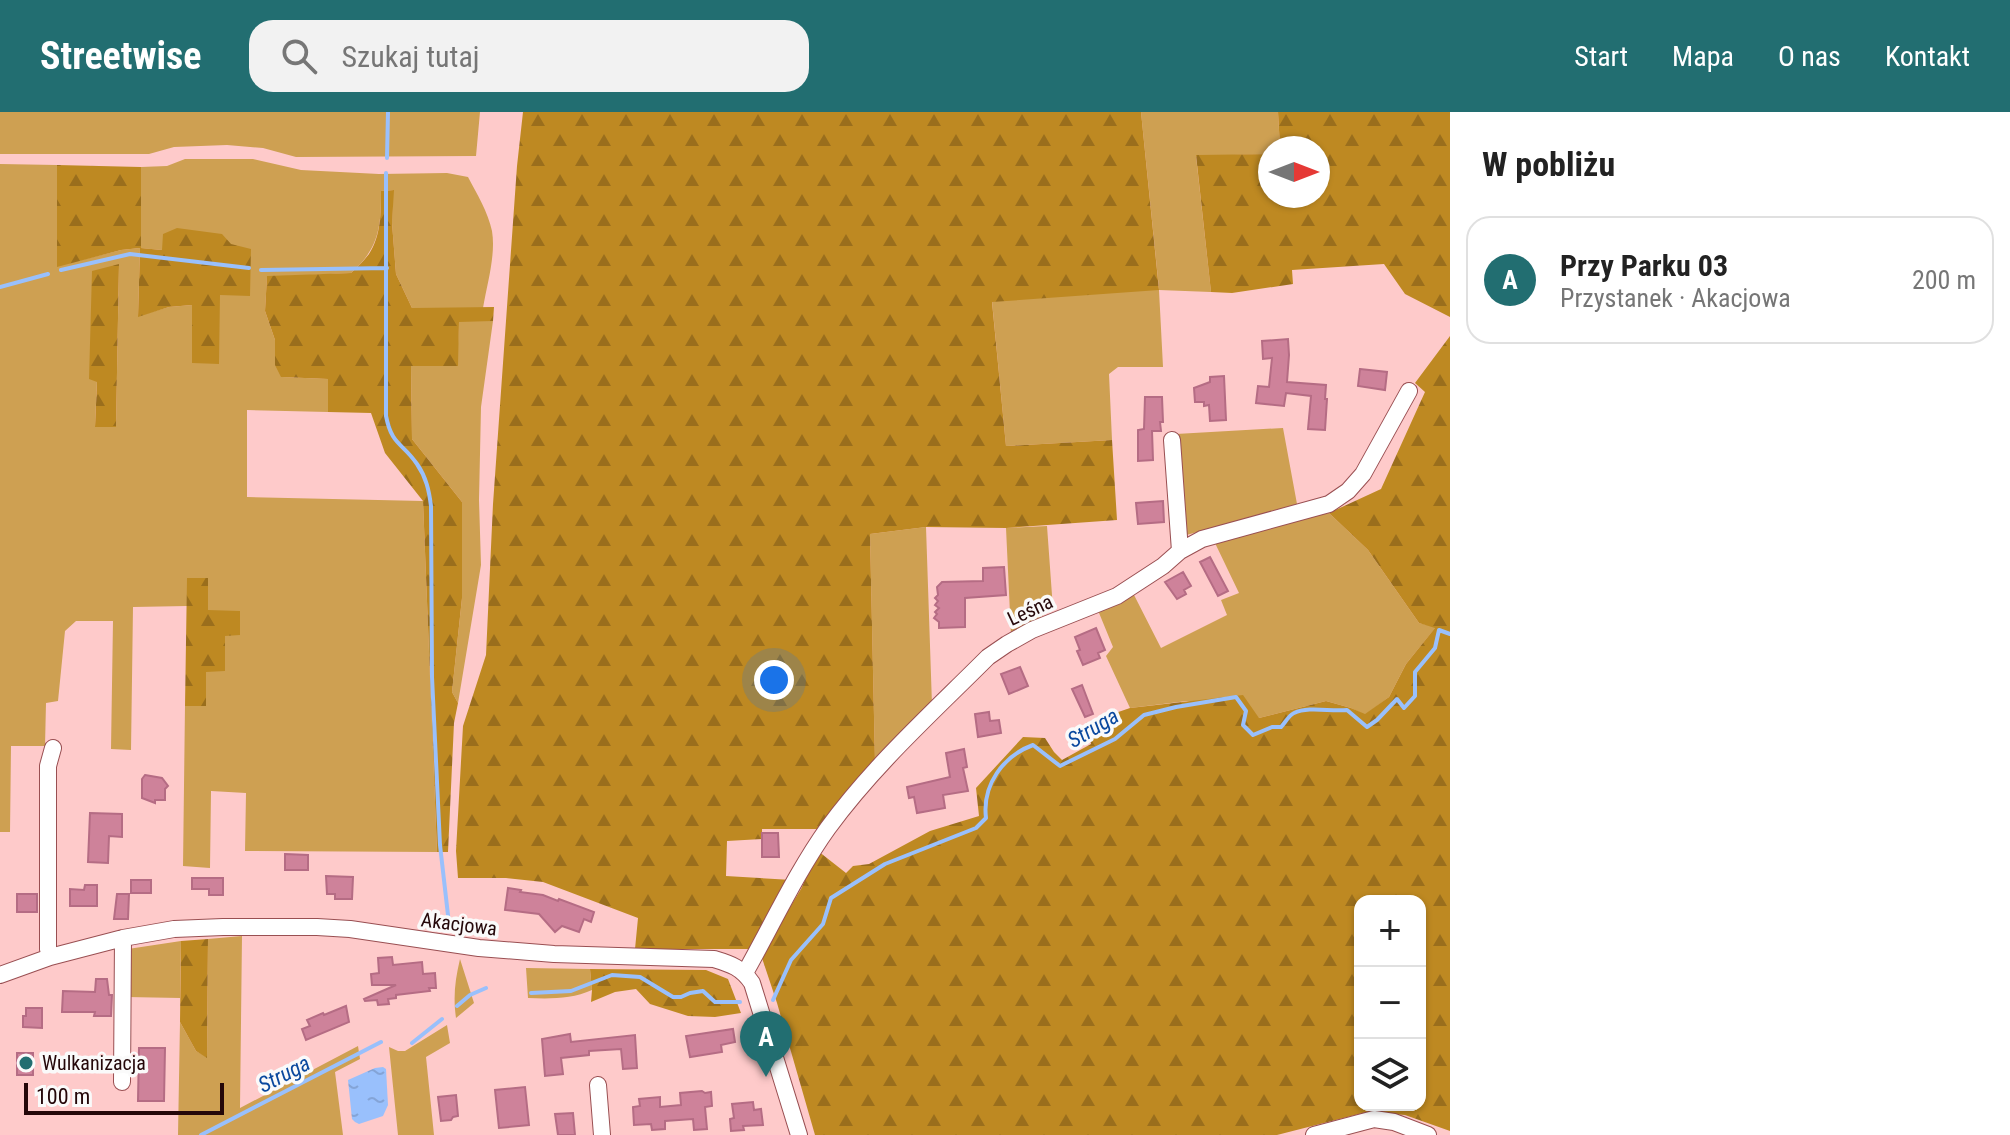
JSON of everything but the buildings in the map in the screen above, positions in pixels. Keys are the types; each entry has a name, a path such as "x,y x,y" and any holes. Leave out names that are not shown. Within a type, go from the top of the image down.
{"street":[{"name":"Leśna","path":"745,973 811,853 834,820 865,780 988,657 1032,630 1117,596 1202,539 1329,504 1348,491 1363,474 1409,391"},
{"path":"1172,440 1180,551"},
{"path":"50,957 48,766 53,748"},
{"name":"Akacjowa","path":"0,975 50,957 123,938 174,929 317,927 479,948 554,954 714,959 732,964 745,973"},
{"path":"122,1082 123,938"},
{"path":"745,973 752,983 799,1135"},
{"path":"598,1085 602,1135"},
{"path":"1314,1135 1394,1122 1425,1134"}],"shaded area":[{"path":"0,112 480,112 476,156 296,157 263,148 227,145 174,147 149,154 0,154"},
{"path":"1141,112 1278,112 1279,136 1258,136 1258,154 1196,156 1211,292 1159,290 1163,367 1118,367 1109,374 1112,440 1006,446 992,301 1159,289"},
{"path":"185,159 253,159 301,170 447,173 468,177 488,217 493,250 483,308 412,308 396,274 393,190 381,191 376,240 351,273 267,277 265,311 275,340 276,365 282,377 328,379 328,412 247,410 247,497 423,501 437,852 245,851 246,793 211,791 210,868 183,866 185,706 206,706 206,671 225,635 240,635 208,611 207,578 187,578 187,606 133,607 131,750 111,749 113,621 76,621 65,631 58,701 46,703 45,746 11,746 10,832 0,832 0,164 57,165 57,266 140,248 141,167 167,166","holes":["140,248 162,250 220,294 192,362 192,305 169,307 138,316","119,264 116,427 95,426 97,381"]},
{"path":"459,321 493,321 481,407 481,565 458,703 452,692 462,598 462,502 412,439 411,366 457,366"},
{"path":"1283,428 1297,504 1183,536 1176,434"},
{"path":"1329,513 1368,550 1419,623 1436,627 1406,664 1389,697 1365,715 1326,701 1259,718 1187,701 1130,708 1106,656 1113,647 1097,608 1133,593 1161,648 1227,615 1221,600 1239,593 1215,543 1261,527"},
{"path":"1047,526 1053,609 1011,635 1006,528"},
{"path":"926,527 932,705 875,762 870,534"},
{"path":"242,936 240,1108 358,1046 360,1059 335,1072 343,1135 178,1135 180,1022 196,1051 207,1057 208,939"},
{"path":"181,941 180,998 127,997 128,949"},
{"path":"460,959 474,1003 456,1018 455,988"},
{"path":"526,968 590,969 592,990 569,997 528,998"},
{"path":"447,1025 450,1043 426,1057 434,1135 398,1135 389,1047 405,1051"}],"green space":[{"path":"523,112 1141,112 1159,290 992,302 1006,446 1112,440 1117,520 1006,528 926,527 870,534 875,762 823,829 762,829 762,839 727,841 726,876 792,880 750,949 635,949 638,918 543,882 458,878 456,851 463,726 486,655 493,504"},
{"path":"1278,112 1450,112 1450,317 1405,294 1384,264 1292,270 1293,284 1232,293 1211,292 1196,155 1258,154 1258,208 1330,208 1330,136 1279,136"},
{"path":"57,165 141,167 141,248 162,250 163,234 177,228 222,234 231,244 251,249 250,296 220,295 219,364 192,363 192,305 169,307 138,317 140,248 57,267"},
{"path":"394,190 392,223 396,274 412,308 494,307 493,321 459,322 458,366 411,366 412,439 462,502 462,598 452,692 458,703 454,723 448,852 437,852 423,501 385,453 371,413 328,412 328,379 281,377 275,365 275,340 265,311 267,276 351,273 369,254 376,240 381,191"},
{"path":"119,264 116,427 95,427 97,382 89,379 92,271"},
{"path":"1450,336 1450,1131 1405,1115 1367,1112 1277,1135 815,1135 761,955 801,889 818,851 846,873 853,866 869,864 930,831 979,816 976,788 1023,737 1045,738 1062,760 1091,744 1086,723 1130,708 1243,695 1259,718 1326,701 1365,714 1389,697 1406,664 1435,628 1419,623 1368,550 1329,513 1381,489 1425,392 1415,383"},
{"path":"187,578 208,578 208,610 240,611 240,635 225,636 225,671 206,672 206,706 185,706"},
{"path":"208,939 207,1058 196,1051 180,1022 181,941"},
{"path":"590,969 706,970 728,979 741,1013 715,1017 688,1016 650,1004 636,989 615,992 591,1002"}],"water":[{"path":"383,1067 386,1069 388,1105 383,1116 359,1124 352,1119 348,1080"}],"waterway":[{"path":"387,158 388,112"},
{"path":"386,173 386,416 394,439 423,474 431,506 432,677 440,845 449,924"},
{"path":"61,270 130,254 249,268"},
{"path":"261,270 387,268"},
{"path":"0,287 48,274"},
{"name":"Struga","path":"773,1000 791,960 823,924 831,898 885,864 976,828 986,818 987,794 991,783 1004,764 1022,750 1033,745 1060,766 1115,739 1144,715 1236,697 1246,711 1243,725 1253,735 1272,727 1281,727 1292,714 1306,710 1347,710 1367,727 1397,699 1404,708 1415,696 1415,672 1435,648 1439,630 1450,634"},
{"name":"Struga","path":"531,993 571,991 612,975 640,977 673,997 703,991 715,1002 740,1002"},
{"name":"Struga","path":"457,1006 470,995 486,988"},
{"name":"Struga","path":"412,1043 442,1019"},
{"name":"Struga","path":"201,1135 381,1042"}],"place":[{"name":"Wulkanizacja","path":"26,1063"},
{"name":"Przy Parku 03","path":"766,1077"}]}
